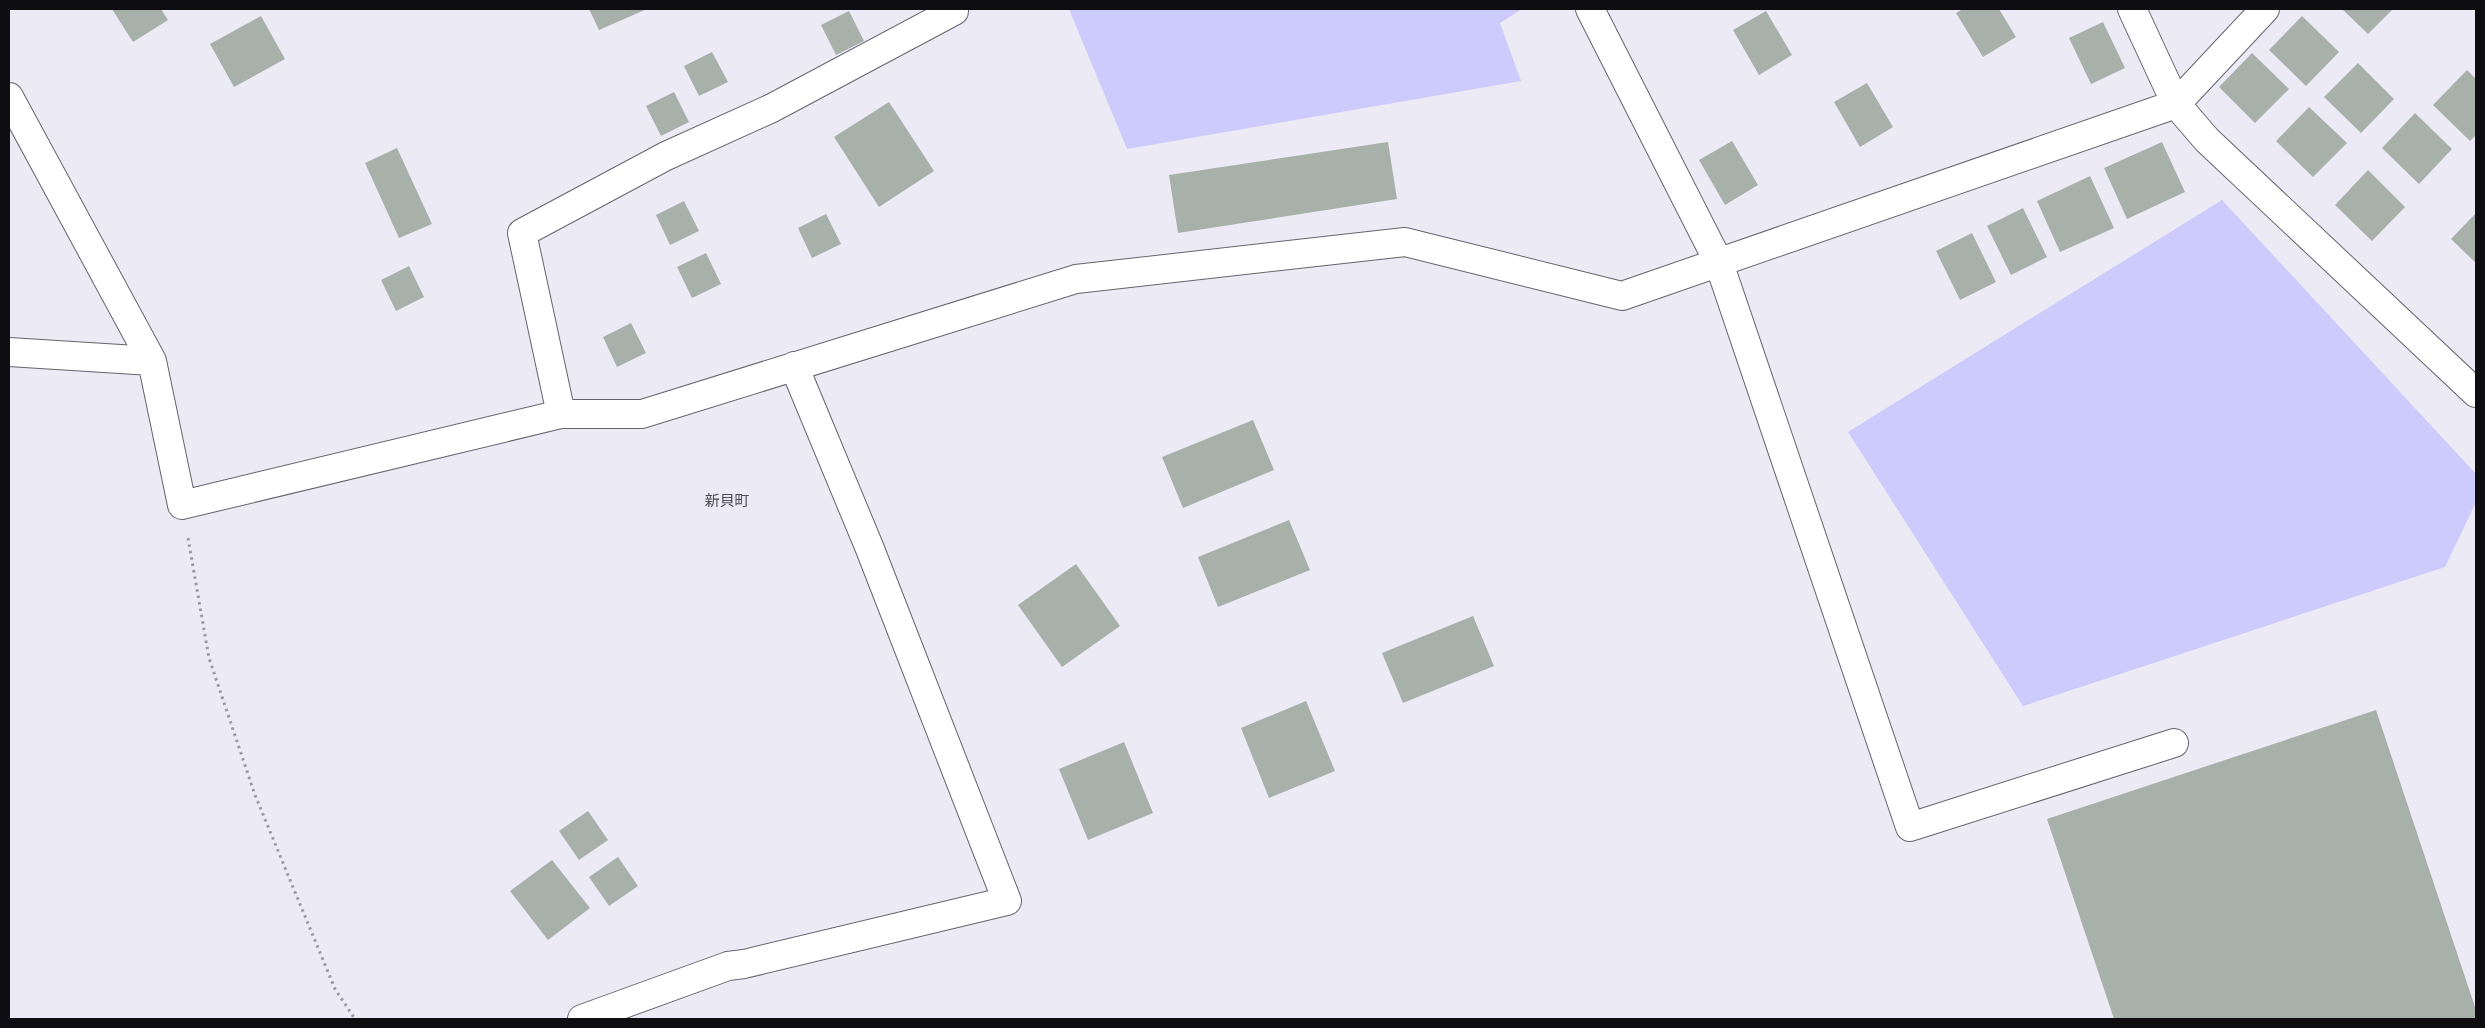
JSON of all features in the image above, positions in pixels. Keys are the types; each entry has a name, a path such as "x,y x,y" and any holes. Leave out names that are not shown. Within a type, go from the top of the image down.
{"street":[{"path":"561,414 522,233 666,156 772,108 954,11 954,9"},
{"path":"1590,9 1719,263 1910,827 2174,744"},
{"path":"2132,9 2176,104 2207,140 2476,393"},
{"path":"9,96 152,361 182,505 561,414 642,414 1076,279 1405,242 1622,296 1675,276 1719,263 2176,104 2265,9"},
{"path":"9,352 152,361"},
{"path":"582,1019 728,966 744,964 1007,901 870,549 794,366"}],"path":[{"path":"182,505 209,658 255,795 335,989 356,1019"}],"shaded area":[{"path":"1069,9 1522,9 1500,23 1521,81 1127,149"},
{"path":"2222,200 2476,474 2476,502 2445,567 2023,706 1848,432"}],"building":[{"path":"112,9 161,9 168,20 133,42"},
{"path":"589,9 647,9 599,30"},
{"path":"1963,9 1999,9 2016,37 1983,57 1956,13"},
{"path":"2342,9 2393,9 2368,34"},
{"path":"849,11 864,41 836,55 821,25"},
{"path":"1766,11 1792,55 1759,75 1733,30"},
{"path":"261,16 285,59 234,87 210,44"},
{"path":"2302,16 2339,52 2306,86 2269,50"},
{"path":"2103,22 2125,68 2091,84 2069,38"},
{"path":"712,52 728,82 699,96 684,66"},
{"path":"2252,53 2289,89 2255,123 2219,87"},
{"path":"2358,63 2394,99 2361,133 2324,97"},
{"path":"2467,70 2476,79 2476,135 2470,141 2433,105"},
{"path":"1867,83 1893,127 1860,147 1834,102"},
{"path":"674,92 689,122 661,136 646,106"},
{"path":"889,102 934,171 879,207 834,137"},
{"path":"2309,107 2347,143 2313,177 2276,141"},
{"path":"2415,113 2452,149 2419,184 2382,148"},
{"path":"1732,141 1758,185 1725,205 1699,160"},
{"path":"1388,142 1397,199 1178,233 1169,175"},
{"path":"2162,142 2185,192 2127,219 2104,168"},
{"path":"397,148 432,224 399,238 365,163"},
{"path":"2368,170 2405,207 2372,241 2335,205"},
{"path":"2090,176 2114,228 2060,252 2037,201"},
{"path":"684,201 699,231 670,245 656,215"},
{"path":"2023,208 2047,257 2011,275 1987,226"},
{"path":"2476,213 2476,263 2451,239"},
{"path":"826,214 841,244 812,258 798,228"},
{"path":"1972,233 1996,282 1960,300 1936,251"},
{"path":"706,253 721,284 692,298 677,267"},
{"path":"409,266 424,297 396,311 381,280"},
{"path":"631,323 646,353 617,367 603,337"},
{"path":"1253,420 1274,470 1183,508 1162,457"},
{"path":"1289,520 1310,570 1218,607 1198,557"},
{"path":"1076,564 1120,626 1062,667 1018,605"},
{"path":"1473,616 1494,666 1403,703 1382,653"},
{"path":"1306,701 1335,771 1269,798 1241,728"},
{"path":"2376,710 2476,1010 2476,1019 2114,1019 2047,819"},
{"path":"1124,742 1153,813 1088,840 1059,769"},
{"path":"588,811 608,840 579,860 559,831"},
{"path":"618,857 638,886 609,906 589,877"},
{"path":"552,860 590,908 548,940 510,891"}],"district":[{"name":"新貝町","path":"727,501"}]}
